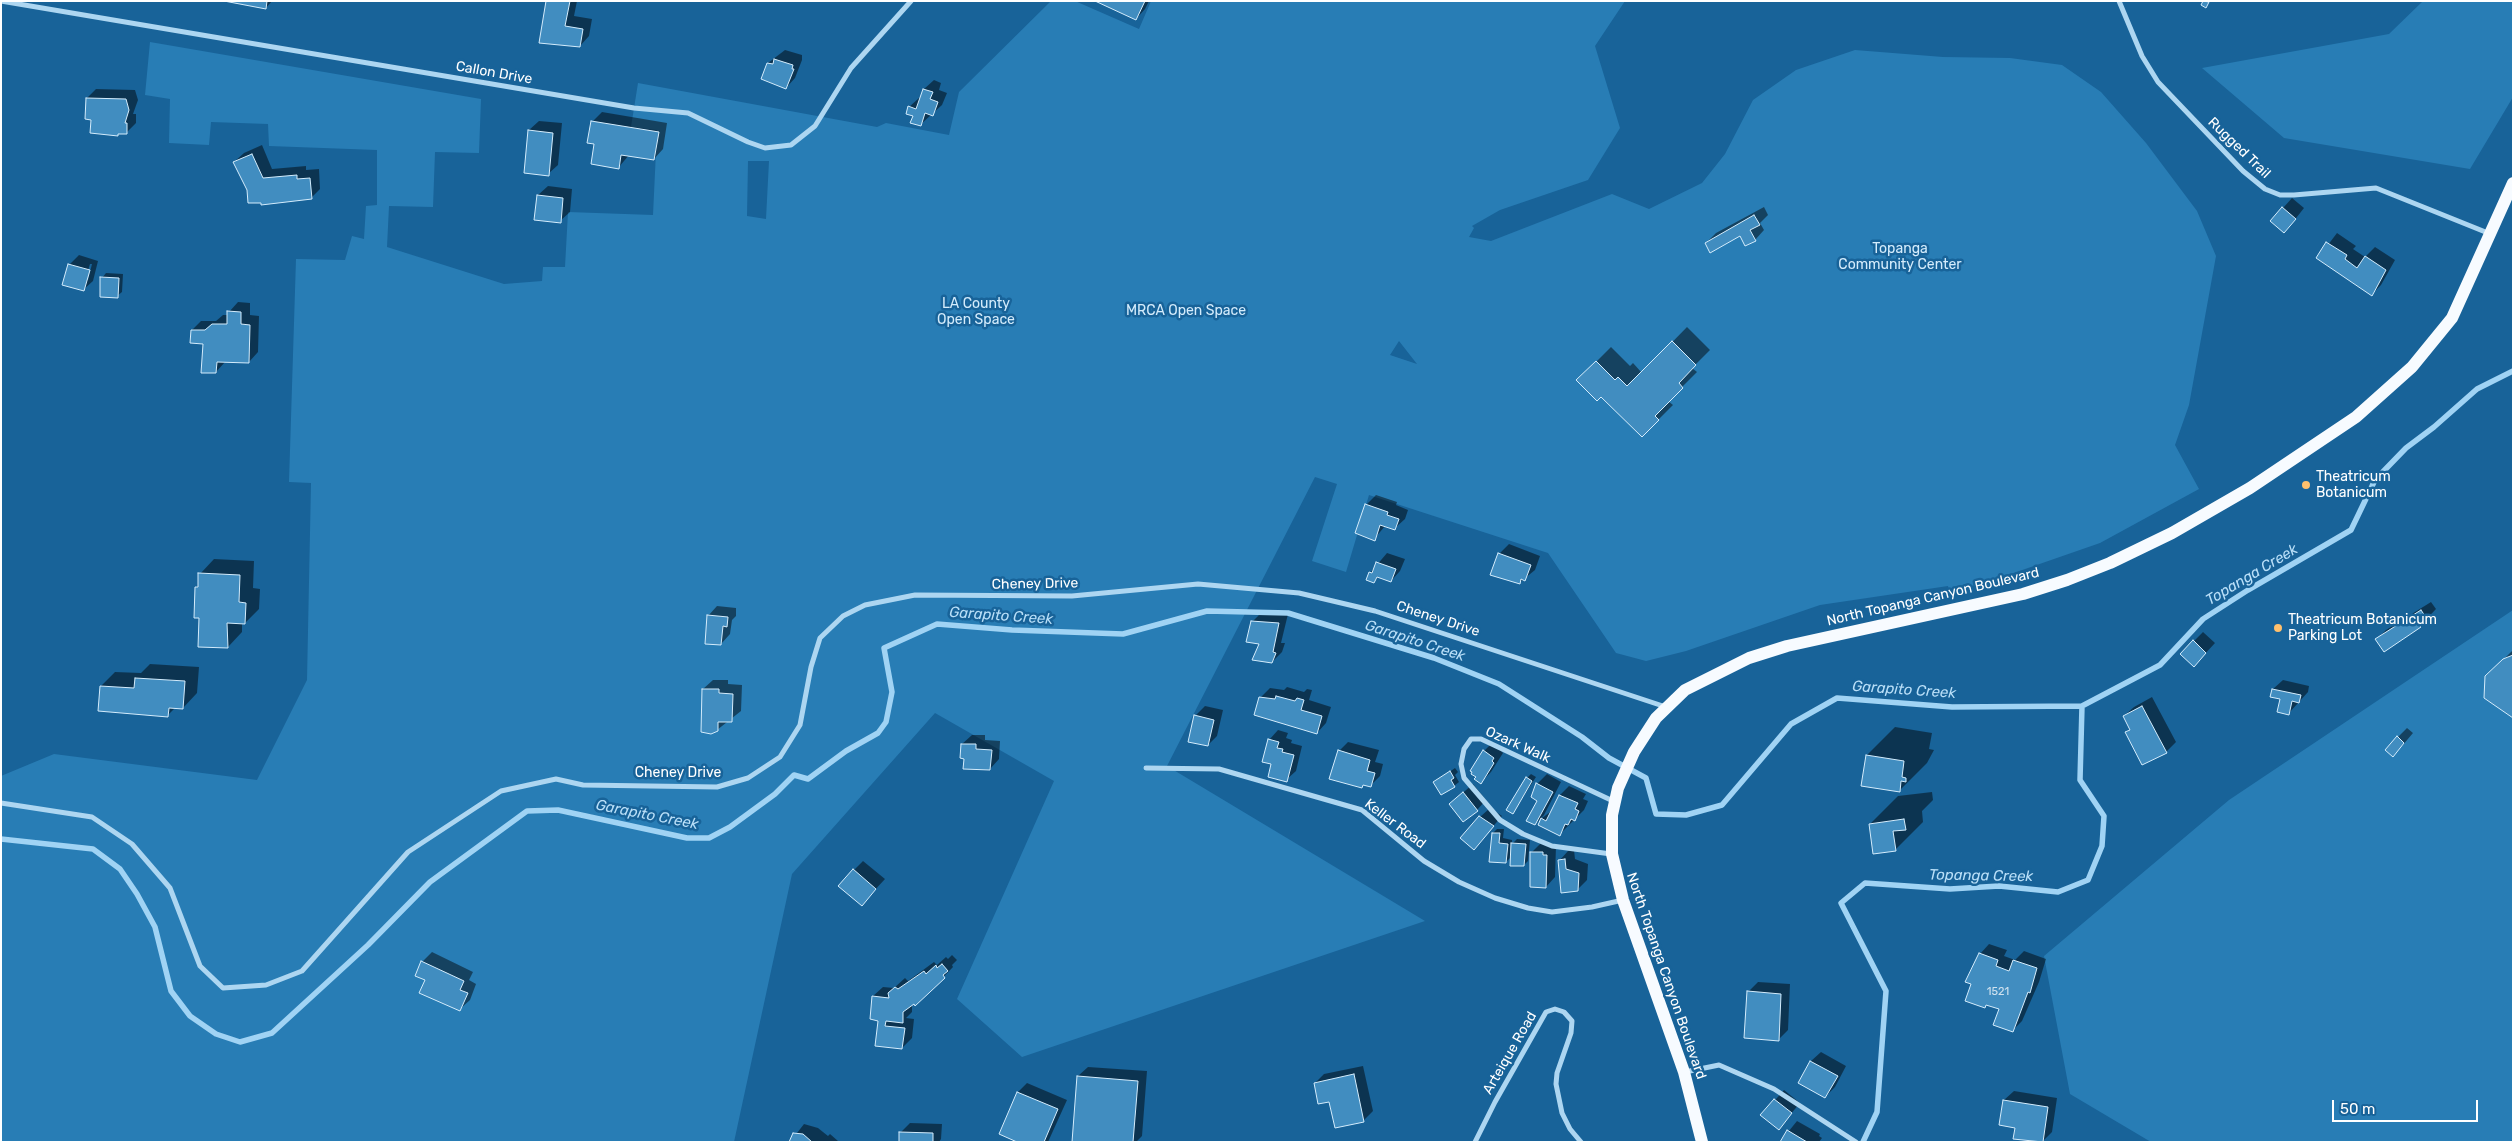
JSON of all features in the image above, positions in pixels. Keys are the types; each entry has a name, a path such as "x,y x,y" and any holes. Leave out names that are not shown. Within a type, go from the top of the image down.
{"main road":[{"name":"North Topanga Canyon Boulevard","path":"1702,1142 1684,1072 1623,900 1612,854 1611,828 1614,802 1618,788 1645,732 1666,707 1685,690 1749,658 1787,646 2023,594 2110,563 2208,513 2326,440 2372,405 2406,373 2452,318 2513,183"}],"street":[{"name":"Callon Drive","path":"1,1 634,108 664,109 688,113 748,142 765,148 791,144 815,126 851,68 911,1"},
{"name":"Rugged Trail","path":"2119,1 2142,56 2158,82 2243,171 2265,189 2280,194 2294,195 2376,188 2491,235"},
{"name":"Cheney Drive","path":"1,803 92,817 132,844 170,888 200,966 223,988 266,984 302,971 408,852 501,791 556,779 583,785 717,787 748,778 780,757 800,725 811,667 820,638 843,616 865,605 914,595 1072,596 1198,584 1299,594 1375,610 1666,707"},
{"name":"Ozark Walk","path":"1612,854 1552,846 1523,834 1500,820 1464,778 1461,764 1464,749 1471,739 1481,739 1614,802"},
{"name":"Keller Road","path":"1146,768 1219,769 1362,810 1424,860 1459,882 1495,898 1528,908 1552,912 1592,907 1623,900"},
{"name":"Arteique Road","path":"1475,1142 1495,1102 1546,1012 1555,1009 1564,1012 1572,1021 1572,1033 1557,1073 1556,1084 1562,1113 1570,1129 1581,1142"},
{"path":"1684,1072 1719,1065 1774,1089 1856,1142"}],"green space":[{"path":"1051,1 1075,1 1139,29 1151,1 1625,1 1595,46 1620,128 1588,180 1500,210 1472,226 1474,228 1469,237 1491,241 1612,194 1649,209 1702,183 1725,154 1753,100 1796,70 1855,50 1943,57 2010,58 2062,65 2101,92 2146,143 2197,211 2216,256 2189,405 2175,445 2199,489 2100,543 1982,584 1949,590 1948,586 1820,605 1686,651 1646,661 1616,653 1548,553 1369,495 1346,572 1312,561 1337,484 1315,477 1167,766 1425,921 1022,1057 957,999 1054,781 935,713 792,874 734,1142 1,1142 1,776 54,754 257,780 307,680 311,483 289,482 296,259 345,260 352,236 364,239 366,206 377,205 377,150 269,146 268,124 211,122 209,145 169,143 170,99 145,95 150,42 481,99 479,153 435,152 433,207 389,206 387,247 504,284 542,281 543,267 565,267 568,212 653,215 657,130 631,127 638,83 877,127 886,123 949,135 959,92","holes":["748,161 769,161 766,219 747,216","1399,341 1417,364 1390,355"]},
{"path":"2423,1 2513,1 2513,97 2470,169 2284,138 2202,68 2389,34"},
{"path":"2513,610 2513,1142 2151,1142 2070,1094 2044,956 2229,800"}],"building":[{"path":"224,1 267,1 266,9"},
{"path":"546,1 570,1 565,26 583,29 580,47 539,43"},
{"path":"1095,1 1145,1 1136,20"},
{"path":"2203,1 2209,2 2206,8 2201,5"},
{"path":"774,59 793,65 792,69 794,69 786,89 761,79 767,63 773,64"},
{"path":"923,89 933,92 930,99 938,102 933,116 925,113 921,126 910,123 913,116 906,114 908,106 916,109"},
{"path":"86,98 126,99 129,110 125,123 127,123 127,134 118,134 118,136 90,133 91,120 85,119"},
{"path":"591,121 659,132 654,160 621,155 619,169 591,164 594,144 587,143"},
{"path":"528,130 553,133 549,176 524,173"},
{"path":"252,154 263,178 297,175 297,179 310,178 312,199 261,205 261,203 248,203 247,190 233,162"},
{"path":"537,195 563,198 561,223 534,220"},
{"path":"2282,207 2296,219 2284,233 2270,221"},
{"path":"1754,215 1760,225 1750,230 1756,241 1745,246 1740,236 1710,253 1705,243"},
{"path":"2326,242 2347,255 2345,259 2357,268 2365,256 2386,270 2372,296 2316,258"},
{"path":"68,264 90,270 84,291 62,285"},
{"path":"100,277 119,278 118,298 100,297"},
{"path":"227,311 241,312 241,324 250,325 249,363 217,362 216,373 201,373 203,344 190,343 191,330 205,330 212,324 227,324"},
{"path":"1672,341 1696,365 1679,383 1683,388 1655,416 1659,420 1642,437 1601,397 1597,401 1576,380 1596,361 1615,380 1618,377 1627,386"},
{"path":"1365,504 1388,512 1387,515 1399,519 1395,530 1380,525 1375,541 1355,533"},
{"path":"1498,553 1531,565 1525,581 1521,579 1520,584 1490,575"},
{"path":"1376,562 1396,569 1391,582 1377,577 1374,583 1366,580 1369,572 1372,573"},
{"path":"198,573 240,575 239,602 246,603 245,624 227,623 228,648 198,647 199,618 194,618 195,587 198,587"},
{"path":"2421,610 2427,619 2419,625 2421,627 2384,652 2375,639"},
{"path":"707,615 728,617 727,627 723,626 721,645 705,644"},
{"path":"1251,621 1279,623 1273,652 1276,653 1272,663 1252,660 1259,644 1246,642"},
{"path":"2193,640 2206,653 2194,667 2180,654"},
{"path":"2513,655 2513,718 2484,698 2485,676 2503,659"},
{"path":"135,678 185,681 183,709 169,708 168,717 98,711 100,686 134,688"},
{"path":"702,689 719,689 719,693 733,694 732,722 718,722 718,731 711,734 701,732"},
{"path":"2272,689 2301,695 2299,703 2292,701 2289,715 2277,712 2280,699 2270,697"},
{"path":"1276,696 1295,701 1297,698 1304,700 1301,710 1322,716 1317,734 1254,715 1259,697 1275,699"},
{"path":"2142,706 2167,753 2142,765 2125,732 2130,730 2123,716"},
{"path":"1194,715 1214,720 1208,746 1188,742"},
{"path":"2397,736 2404,743 2393,757 2385,750"},
{"path":"1268,739 1279,742 1277,748 1283,749 1282,752 1294,755 1287,782 1268,777 1271,764 1262,762"},
{"path":"961,744 976,744 976,749 992,750 990,770 963,769 964,759 960,758"},
{"path":"1338,750 1370,760 1367,771 1375,773 1371,787 1363,785 1362,788 1329,779"},
{"path":"1483,750 1494,758 1492,761 1494,763 1481,784 1474,779 1476,777 1470,771"},
{"path":"1866,755 1904,761 1902,777 1906,778 1906,782 1901,781 1900,792 1861,786"},
{"path":"1450,771 1454,778 1451,780 1455,787 1441,795 1433,782"},
{"path":"1526,777 1532,781 1513,814 1506,810"},
{"path":"1536,783 1553,792 1535,825 1526,821 1537,801 1531,797"},
{"path":"1463,792 1478,811 1463,822 1449,804"},
{"path":"1559,795 1578,803 1575,809 1579,811 1575,821 1571,819 1568,825 1565,824 1560,836 1538,825 1541,818 1546,821"},
{"path":"1479,816 1494,826 1474,850 1460,838"},
{"path":"1904,819 1906,830 1893,831 1896,851 1873,854 1869,824"},
{"path":"1492,833 1500,833 1499,843 1508,844 1506,863 1489,862"},
{"path":"1511,843 1526,844 1524,866 1510,866"},
{"path":"1530,852 1543,852 1543,855 1547,855 1546,888 1530,887"},
{"path":"1565,859 1566,869 1579,873 1578,891 1561,893 1558,860"},
{"path":"853,869 876,889 862,906 838,886"},
{"path":"1979,953 1998,960 1996,966 2009,971 2013,960 2037,968 2030,993 2028,992 2013,1032 1993,1025 1999,1009 1986,1005 1985,1008 1965,1001 1971,984 1965,982"},
{"path":"421,961 464,981 460,990 468,993 460,1011 419,993 425,980 415,976"},
{"path":"942,964 948,971 943,975 945,978 915,1006 914,1004 903,1012 903,1023 886,1021 885,1026 905,1028 902,1049 875,1046 878,1021 870,1019 872,996 889,998 888,993 895,987 898,989 924,971 926,974 936,965 937,968"},
{"path":"1747,991 1781,994 1779,1041 1744,1038"},
{"path":"1810,1061 1838,1076 1825,1098 1798,1083"},
{"path":"1354,1074 1364,1122 1335,1128 1329,1102 1318,1104 1314,1083"},
{"path":"1077,1076 1138,1081 1133,1142 1072,1142"},
{"path":"1017,1092 1058,1109 1044,1142 1017,1142 999,1134"},
{"path":"1774,1099 1792,1113 1779,1130 1760,1115"},
{"path":"2003,1100 2048,1107 2043,1142 2013,1139 2015,1128 1999,1125"},
{"path":"1787,1130 1807,1142 1780,1142"},
{"path":"899,1132 933,1133 933,1142 899,1142"},
{"path":"793,1133 803,1134 812,1142 789,1142"}],"waterway":[{"name":"Topanga Creek","path":"1863,1142 1877,1112 1886,991 1841,903 1865,883 1950,889 1999,886 2058,892 2088,880 2102,846 2104,816 2080,780 2082,706 2160,665 2203,619 2248,590 2351,530 2375,480 2406,448 2434,427 2477,389 2513,371"},
{"name":"Garapito Creek","path":"1,839 93,849 120,869 137,894 155,927 171,991 190,1016 216,1034 240,1042 272,1033 368,945 430,882 527,811 558,810 687,838 709,838 730,827 775,794 794,775 808,779 846,751 878,733 886,722 892,692 884,648 937,624 1012,630 1123,634 1207,611 1288,613 1434,658 1499,684 1582,737 1609,758 1646,778 1656,814 1686,815 1722,805 1791,724 1837,698 1952,707 2082,706"}],"place":[{"name":"Theatricum Botanicum","path":"2306,485"},
{"name":"Theatricum Botanicum Parking Lot","path":"2278,628"}],"park label":[{"name":"Topanga Community Center","path":"1900,258"},
{"name":"MRCA Open Space","path":"1186,311"},
{"name":"LA County Open Space","path":"976,312"}]}
